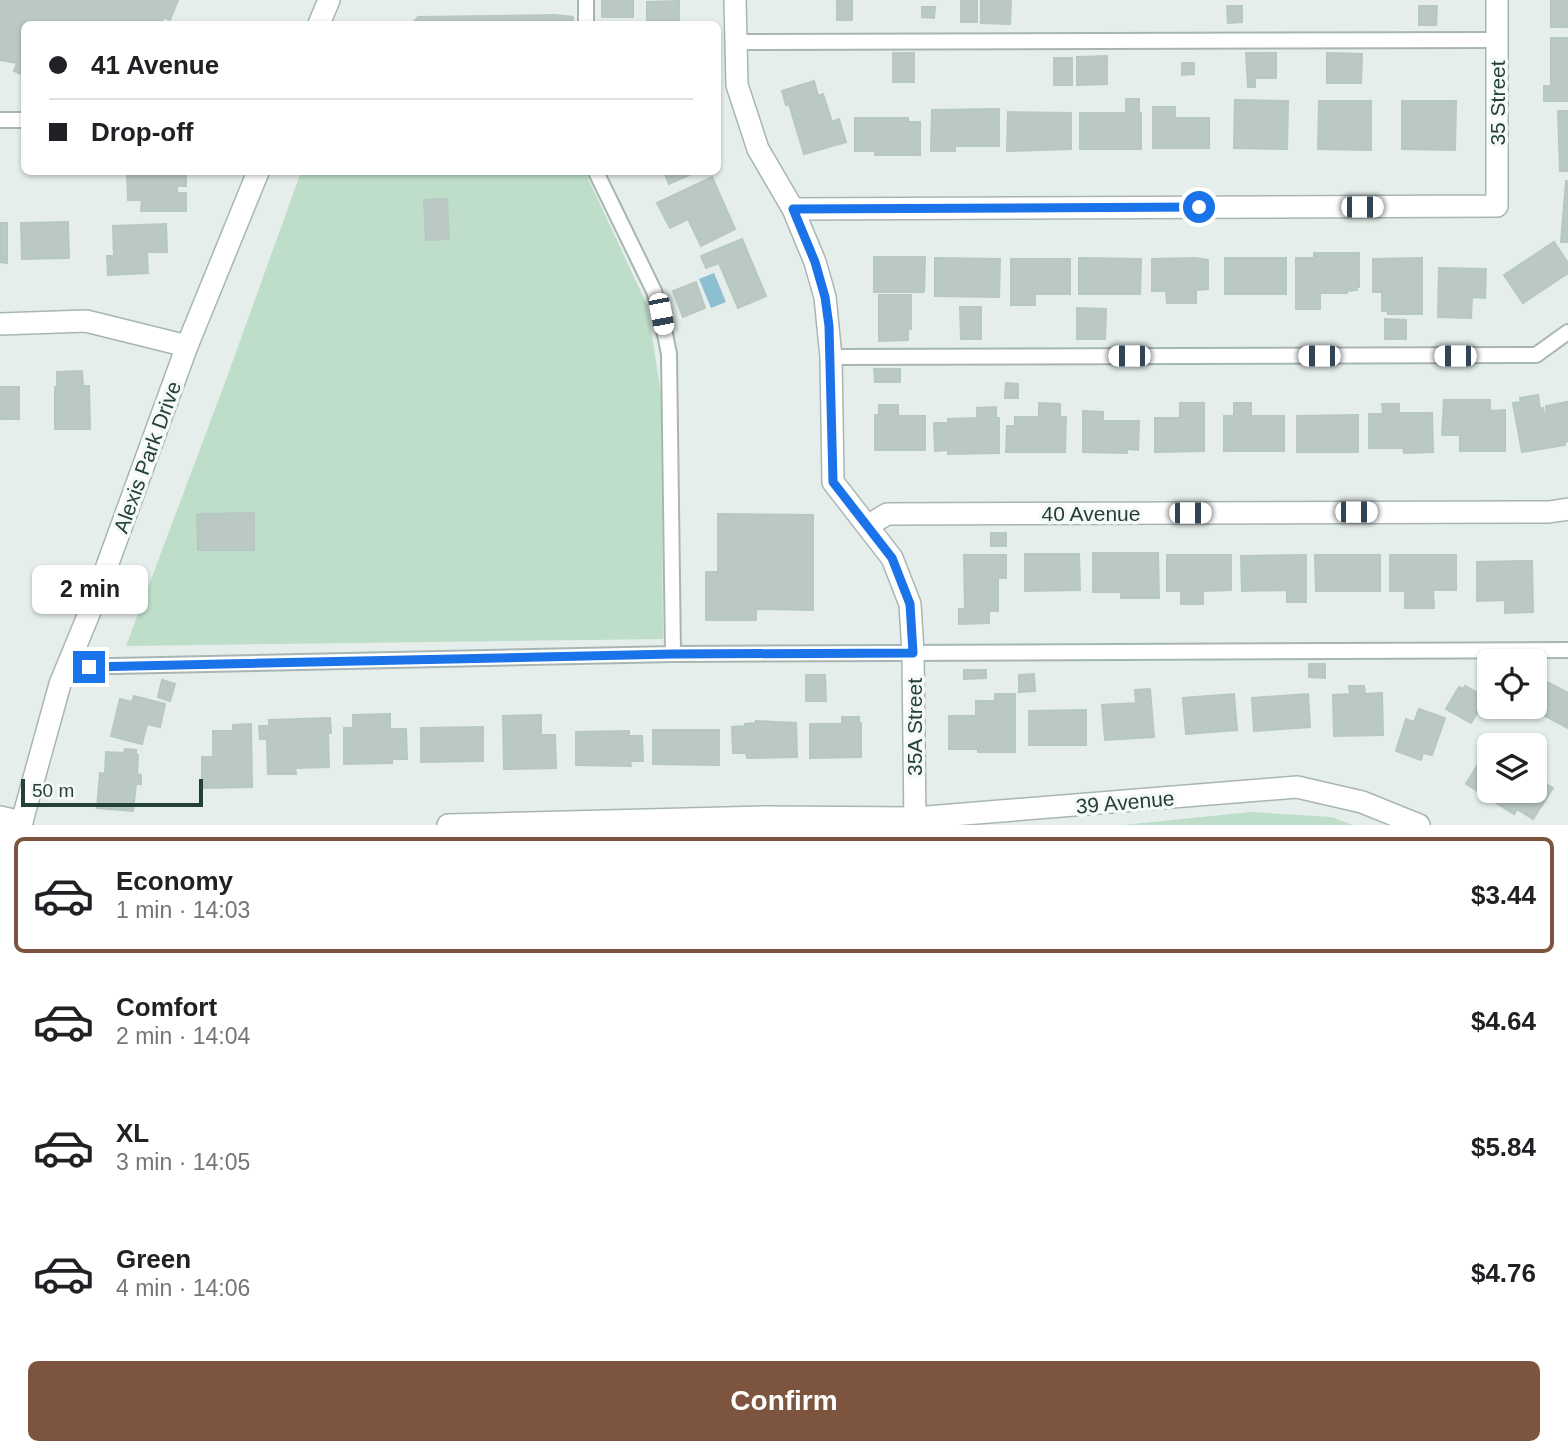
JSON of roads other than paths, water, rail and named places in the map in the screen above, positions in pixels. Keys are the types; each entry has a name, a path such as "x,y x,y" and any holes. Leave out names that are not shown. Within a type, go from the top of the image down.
{"street":[{"path":"320,21 329,0"},
{"name":"35A Street","path":"735,0 737,85 758,149 793,209 815,262 825,297 831,357 833,482 892,558 910,604 915,822"},
{"name":"35 Street","path":"793,209 1497,206 1497,0"},
{"name":"Alexis Park Drive","path":"26,824 60,684 95,599 187,346 257,175"},
{"path":"0,324 86,321 187,346"},
{"name":"40 Avenue","path":"869,525 887,513 1549,512 1568,509"},
{"name":"39 Avenue","path":"448,825 915,822 1297,787 1362,802 1419,825"},
{"path":"0,817 26,824"}],"lane":[{"path":"586,0 586,21"},
{"path":"734,42 1497,40"},
{"path":"0,120 21,120"},
{"path":"597,175 654,291 669,354 673,654"},
{"path":"831,357 1536,355 1568,332"},
{"path":"67,667 673,654 1568,650"}],"water":[{"path":"714,273 726,302 711,308 699,279"}]}
